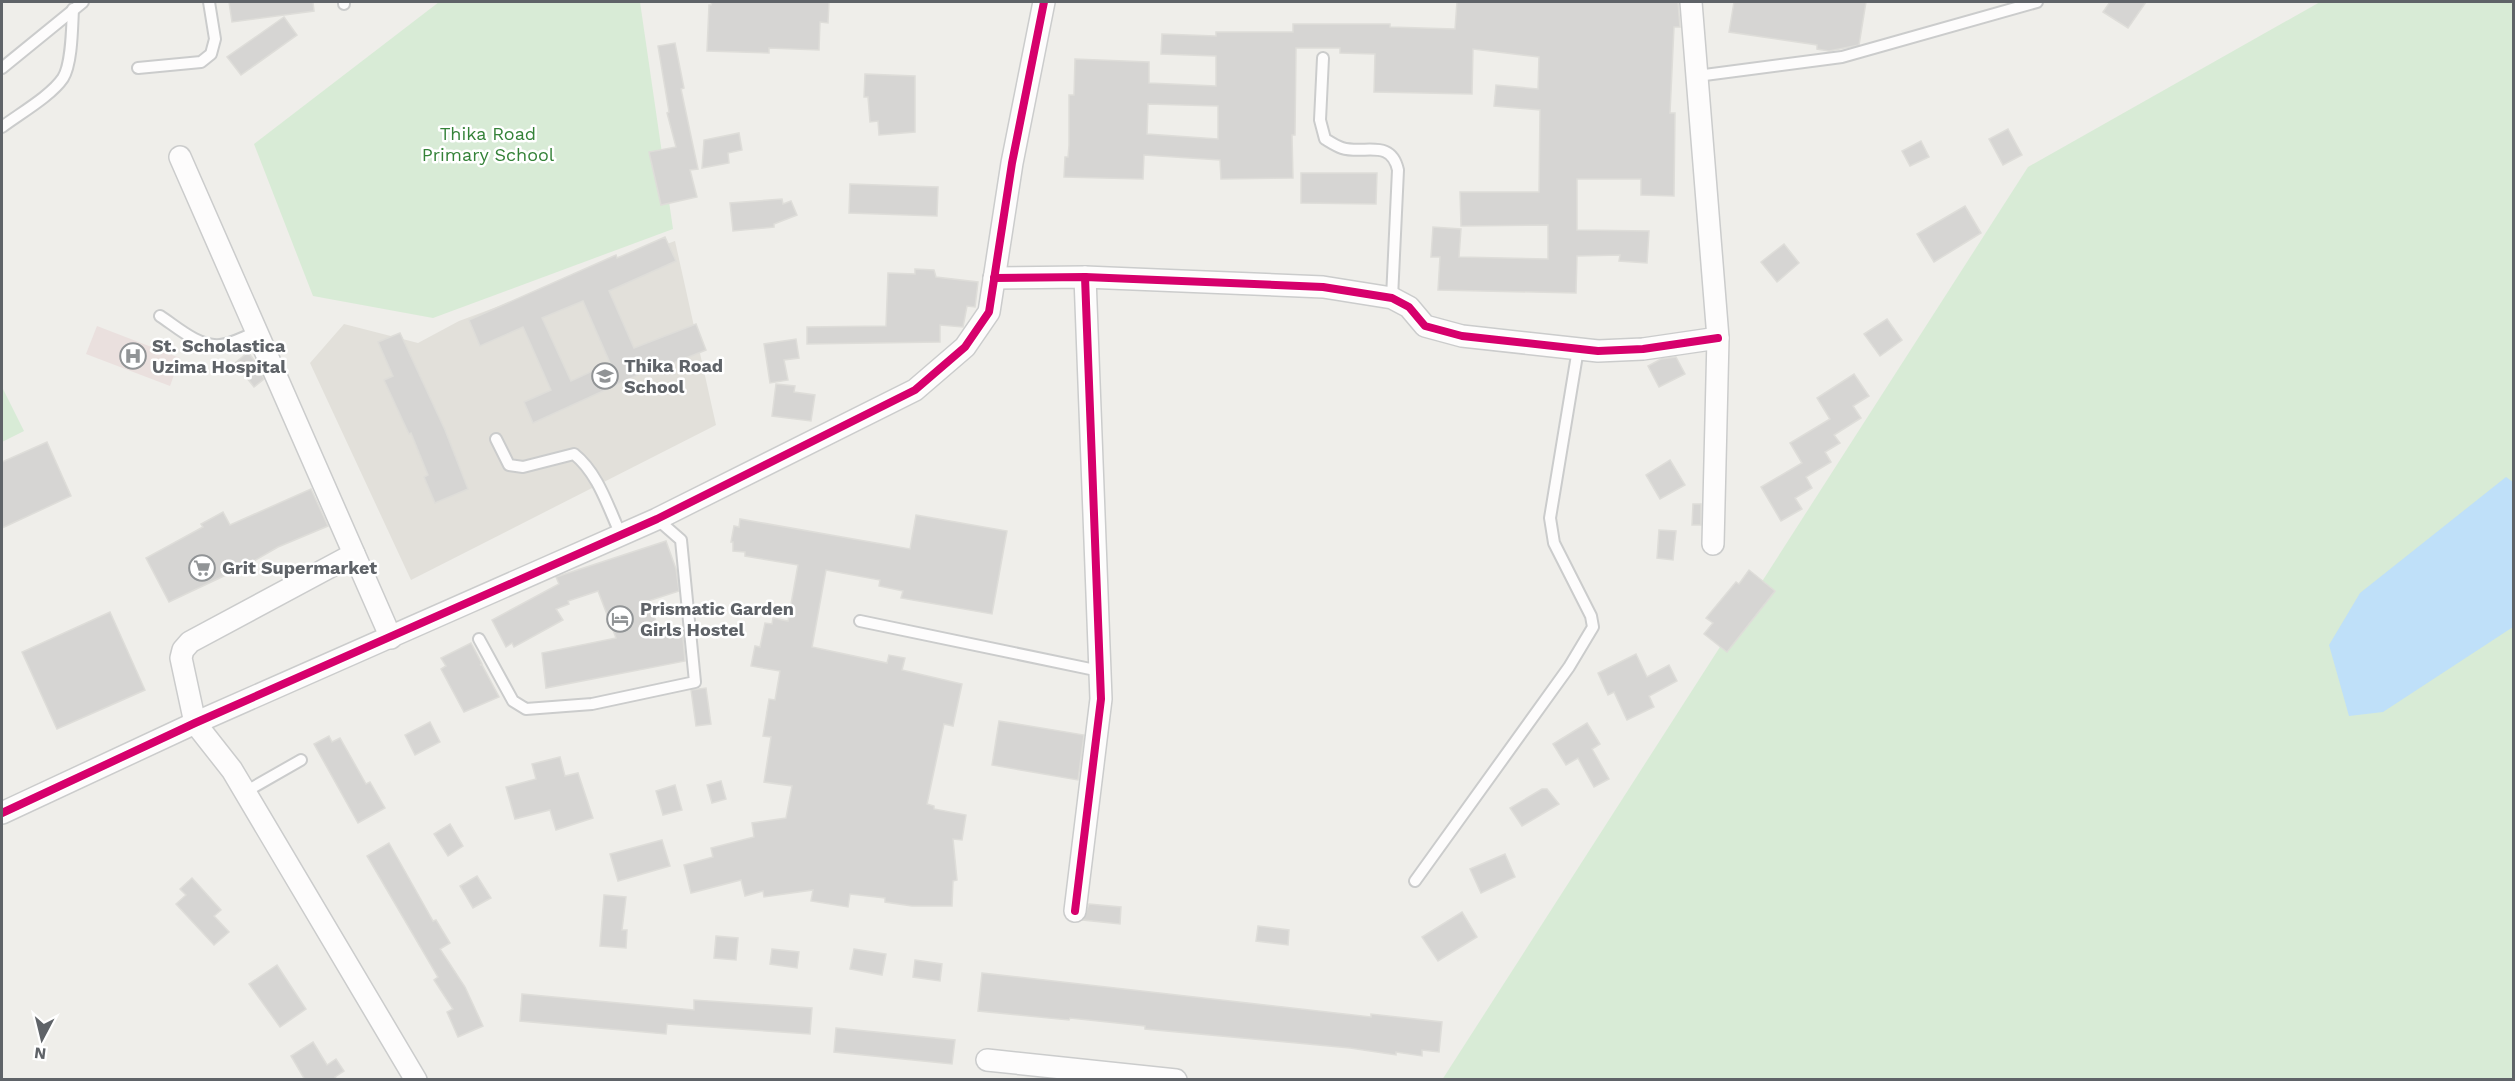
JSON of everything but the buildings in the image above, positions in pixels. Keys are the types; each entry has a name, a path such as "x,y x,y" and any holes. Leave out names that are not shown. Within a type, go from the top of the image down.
{"street":[{"path":"2,813 195,723 657,519 915,390 965,347 989,312 1012,163 1044,2"},
{"path":"1691,2 1718,338 1713,544"},
{"path":"180,157 391,638"},
{"path":"994,278 1085,277 1323,287 1392,298 1409,307 1425,326 1438,331 1462,336 1611,352 1718,338"},
{"path":"1075,911 1101,699 1085,277"},
{"path":"354,554 190,642 183,650 181,658 195,723 232,770 416,1080"},
{"path":"987,1060 1128,1077 1176,1080"}],"lane":[{"path":"2,68 83,2"},
{"path":"138,68 201,62 211,54 215,39 209,2"},
{"path":"1697,76 1842,57 2037,2"},
{"path":"2,127 55,87 64,77 68,67 73,9"},
{"path":"1323,58 1320,120 1324,139 1342,149 1387,151 1396,158 1398,170 1392,298"},
{"path":"160,315 193,338 206,343 220,345 257,332"},
{"path":"1414,881 1569,667 1593,627 1591,616 1554,543 1550,518 1578,349"},
{"path":"496,439 509,465 516,467 574,454 592,474 621,535"},
{"path":"479,639 513,701 526,709 592,704 694,682 681,540 657,519"},
{"path":"860,621 1100,671"},
{"path":"245,792 301,760"}],"shaded area":[{"path":"675,241 716,425 411,580 310,363 344,324 418,343 459,321"},
{"name":"St. Scholastica Uzima Hospital","path":"97,326 180,358 170,386 86,354"}],"green space":[{"name":"Thika Road Primary School","path":"439,2 640,2 673,229 433,318 313,296 254,144"},
{"path":"2320,2 2513,2 2513,1079 1442,1080 2028,167"},
{"path":"2,387 24,431 2,442"}],"water":[{"path":"2506,477 2513,482 2513,627 2383,712 2349,716 2329,645 2360,593"}],"cycle path":[{"path":"2,813 195,723 657,519 915,390 965,347 989,312 1012,163 1044,2"},
{"path":"994,278 1085,277 1323,287 1392,298 1409,307 1425,326 1462,336 1598,351 1643,349 1718,338"},
{"path":"1075,911 1101,699 1085,277"}],"place":[{"name":"St. Scholastica Uzima Hospital","path":"133,356"},
{"name":"Thika Road School","path":"605,376"},
{"name":"Grit Supermarket","path":"202,568"},
{"name":"Prismatic Garden Girls Hostel","path":"620,619"}]}
